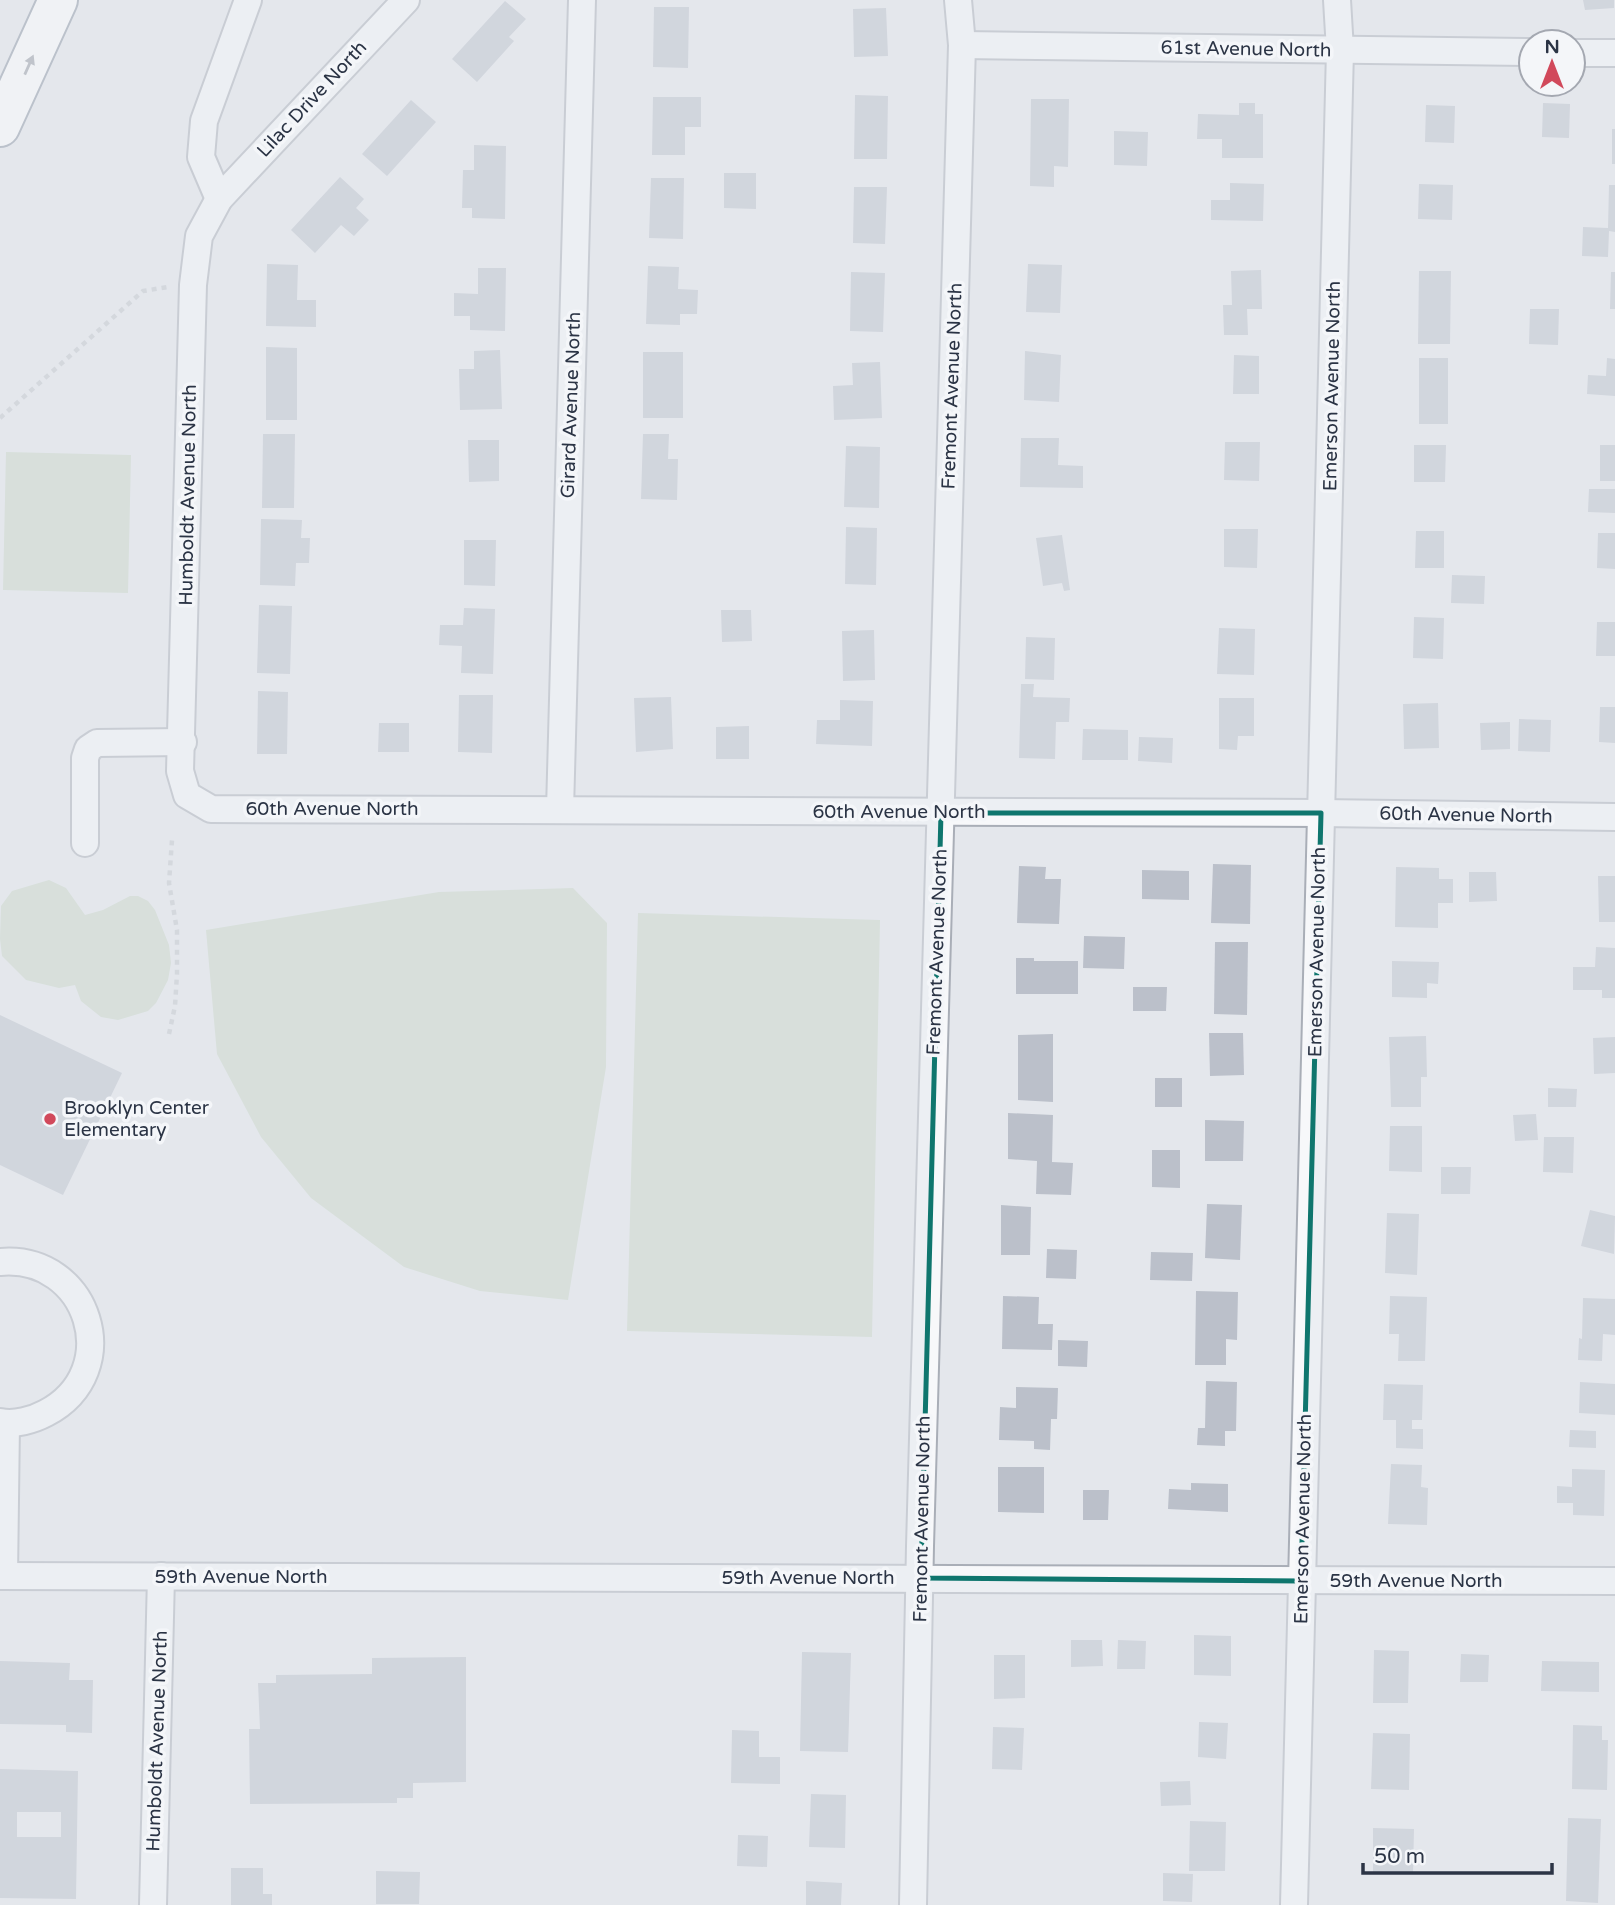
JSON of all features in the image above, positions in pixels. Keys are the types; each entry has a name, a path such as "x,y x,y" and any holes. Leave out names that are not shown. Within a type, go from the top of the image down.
{"highway":[{"path":"0,127 58,0"}],"street":[{"path":"219,199 201,157 204,121 248,0"},
{"name":"Lilac Drive North","path":"219,199 405,0"},
{"name":"Girard Avenue North","path":"560,810 582,0"},
{"name":"Fremont Avenue North","path":"913,1905 962,45 958,0"},
{"name":"Emerson Avenue North","path":"1294,1905 1340,50 1337,0"},
{"name":"61st Avenue North","path":"962,45 1517,52"},
{"path":"1587,53 1615,53"},
{"name":"Humboldt Avenue North","path":"187,795 180,771 183,742 193,285 199,236 219,199"},
{"path":"85,843 85,758 88,749 97,743 183,742"},
{"name":"60th Avenue North","path":"187,795 211,809 1321,813 1615,817"},
{"path":"0,1262 15,1260 43,1267 66,1283 82,1306 90,1332 89,1360 78,1386 65,1400 34,1420 3,1423 2,1576"},
{"name":"59th Avenue North","path":"2,1576 1615,1581"},
{"name":"Humboldt Avenue North","path":"153,1905 161,1576"}],"path":[{"path":"0,418 143,291 193,285"},
{"path":"169,1034 175,1006 177,974 177,930 169,883 172,840"}],"highlighted area":[{"path":"941,813 1321,813 1301,1581 921,1578"}],"green space":[{"path":"6,452 131,455 128,593 3,590"},
{"path":"49,880 66,888 85,915 103,910 130,896 138,896 148,901 155,910 169,945 171,963 168,980 156,1003 148,1011 118,1020 101,1017 81,1001 75,985 59,988 26,980 2,956 1,906 12,891"},
{"path":"573,888 607,923 606,1067 568,1300 480,1291 404,1267 311,1198 261,1137 217,1054 206,930 439,892"},
{"path":"638,913 880,920 872,1337 627,1331"}],"building":[{"path":"1583,0 1614,0 1614,8 1585,10"},
{"path":"505,1 526,19 509,37 514,41 477,82 452,59"},
{"path":"654,7 689,7 688,68 653,67"},
{"path":"886,8 888,56 854,57 853,9"},
{"path":"855,95 888,96 887,159 854,159"},
{"path":"653,97 701,97 701,127 685,127 685,155 652,155"},
{"path":"1031,99 1069,99 1068,167 1054,166 1054,187 1030,186"},
{"path":"411,100 436,122 387,176 362,154"},
{"path":"1239,103 1255,103 1255,114 1263,114 1263,158 1222,158 1222,139 1197,139 1198,114 1239,115"},
{"path":"1543,103 1570,104 1569,138 1542,137"},
{"path":"1426,105 1455,106 1454,143 1425,142"},
{"path":"1612,129 1615,129 1615,164 1612,164"},
{"path":"1114,131 1148,132 1147,166 1114,165"},
{"path":"474,145 506,146 505,219 472,218 472,208 462,208 463,170 474,170"},
{"path":"724,173 756,173 756,209 724,208"},
{"path":"340,177 364,199 356,208 369,220 354,236 341,225 315,253 291,230"},
{"path":"651,178 684,178 683,239 649,238"},
{"path":"1230,183 1264,184 1263,221 1211,220 1211,200 1230,200"},
{"path":"1419,184 1453,185 1452,220 1418,219"},
{"path":"1609,185 1615,185 1615,232 1609,231 1608,257 1582,256 1583,227 1608,228"},
{"path":"854,187 887,187 885,244 853,243"},
{"path":"267,264 298,265 297,300 316,300 316,327 266,326"},
{"path":"1028,264 1062,265 1060,313 1026,312"},
{"path":"648,266 679,267 678,289 698,290 697,314 680,314 680,325 646,324"},
{"path":"478,268 506,268 505,331 470,330 470,316 454,316 454,293 478,294"},
{"path":"1261,270 1262,309 1247,309 1248,335 1224,335 1223,305 1232,305 1231,271"},
{"path":"1419,271 1451,271 1450,344 1418,344"},
{"path":"851,272 885,273 883,332 850,331"},
{"path":"1611,272 1615,272 1615,309 1610,309"},
{"path":"1530,309 1559,309 1558,345 1529,344"},
{"path":"266,347 297,348 297,420 266,420"},
{"path":"500,350 502,409 460,410 459,369 474,369 474,351"},
{"path":"1025,351 1061,355 1059,402 1024,400"},
{"path":"643,352 683,352 683,418 643,418"},
{"path":"1234,355 1259,356 1259,394 1233,394"},
{"path":"1419,358 1448,358 1448,424 1419,424"},
{"path":"1607,358 1615,359 1615,396 1587,394 1588,375 1606,376"},
{"path":"880,362 882,418 834,420 833,386 853,385 852,363"},
{"path":"263,434 295,434 294,508 262,508"},
{"path":"643,434 669,434 668,459 678,459 677,500 641,499"},
{"path":"1021,438 1059,438 1058,465 1083,466 1083,488 1020,487"},
{"path":"468,440 499,440 499,481 469,482"},
{"path":"1225,442 1260,442 1259,481 1224,480"},
{"path":"1414,445 1446,445 1445,482 1414,482"},
{"path":"1600,445 1615,445 1615,481 1600,481"},
{"path":"846,446 880,447 879,508 844,507"},
{"path":"1589,489 1615,489 1615,513 1588,512"},
{"path":"261,519 302,520 301,538 310,538 309,563 296,563 295,586 260,585"},
{"path":"846,527 877,528 876,585 845,584"},
{"path":"1224,529 1258,529 1257,568 1224,567"},
{"path":"1416,531 1444,531 1444,568 1415,568"},
{"path":"1598,533 1615,533 1615,569 1597,568"},
{"path":"1062,535 1070,590 1064,591 1062,583 1043,586 1036,538"},
{"path":"464,540 496,540 495,586 464,585"},
{"path":"1452,575 1485,576 1484,604 1451,603"},
{"path":"259,605 292,606 290,674 257,673"},
{"path":"464,608 495,609 493,674 461,673 462,646 439,645 440,625 463,625"},
{"path":"721,610 751,610 752,641 722,642"},
{"path":"1414,617 1444,618 1443,659 1413,658"},
{"path":"1597,622 1615,622 1615,656 1596,656"},
{"path":"1219,628 1255,629 1254,675 1217,674"},
{"path":"874,630 875,680 843,681 842,631"},
{"path":"1026,637 1055,638 1054,680 1025,679"},
{"path":"1021,684 1034,684 1033,697 1070,698 1069,722 1056,722 1055,759 1019,758"},
{"path":"258,691 288,692 287,754 257,754"},
{"path":"459,695 493,695 492,753 458,752"},
{"path":"671,697 673,749 636,752 634,698"},
{"path":"1219,698 1254,698 1254,736 1238,736 1237,750 1219,749"},
{"path":"840,700 873,701 872,746 816,744 817,720 840,720"},
{"path":"1438,703 1439,748 1404,749 1403,704"},
{"path":"1600,707 1615,707 1615,743 1599,742"},
{"path":"1519,719 1551,720 1550,752 1518,751"},
{"path":"1510,722 1510,749 1481,750 1480,723"},
{"path":"379,723 409,723 409,752 378,752"},
{"path":"749,726 749,759 716,759 716,727"},
{"path":"1083,729 1128,730 1128,760 1082,760"},
{"path":"1139,737 1173,738 1172,763 1138,761"},
{"path":"1213,864 1251,865 1250,924 1211,923"},
{"path":"1019,866 1046,867 1045,879 1061,879 1059,924 1017,923"},
{"path":"1396,867 1439,868 1439,879 1453,879 1453,903 1438,903 1438,928 1395,927"},
{"path":"1142,870 1189,871 1189,900 1142,899"},
{"path":"1469,872 1496,872 1497,901 1469,902"},
{"path":"1598,876 1615,876 1615,922 1599,922"},
{"path":"1084,936 1125,937 1124,969 1083,968"},
{"path":"1215,942 1248,942 1247,1015 1214,1014"},
{"path":"1596,947 1615,948 1615,998 1602,998 1602,990 1573,990 1573,967 1595,967"},
{"path":"1016,958 1034,958 1034,961 1078,961 1078,994 1016,994"},
{"path":"1392,961 1439,962 1438,984 1427,983 1427,998 1392,997"},
{"path":"1133,987 1167,987 1166,1011 1133,1011"},
{"name":"Brooklyn Center Elementary","path":"0,1015 122,1073 63,1195 0,1165"},
{"path":"1209,1033 1243,1033 1244,1075 1210,1076"},
{"path":"1053,1034 1053,1102 1018,1100 1018,1035"},
{"path":"1426,1036 1427,1077 1421,1077 1421,1107 1391,1107 1389,1037"},
{"path":"1615,1037 1615,1073 1594,1074 1593,1038"},
{"path":"1155,1078 1182,1078 1182,1107 1155,1107"},
{"path":"1548,1088 1577,1089 1576,1107 1548,1107"},
{"path":"1008,1113 1053,1115 1052,1162 1073,1163 1071,1195 1036,1194 1037,1161 1008,1159"},
{"path":"1536,1114 1538,1140 1515,1141 1513,1115"},
{"path":"1205,1120 1244,1121 1243,1161 1205,1161"},
{"path":"1390,1126 1422,1126 1422,1172 1389,1171"},
{"path":"1544,1137 1574,1137 1573,1173 1543,1172"},
{"path":"1152,1150 1180,1150 1180,1188 1152,1187"},
{"path":"1441,1167 1471,1167 1470,1194 1441,1194"},
{"path":"1207,1204 1242,1205 1240,1260 1205,1258"},
{"path":"1001,1205 1031,1207 1030,1255 1001,1255"},
{"path":"1590,1210 1615,1216 1614,1254 1581,1246"},
{"path":"1387,1213 1419,1214 1417,1275 1385,1273"},
{"path":"1047,1249 1077,1250 1076,1279 1046,1278"},
{"path":"1151,1252 1193,1253 1192,1281 1150,1280"},
{"path":"1196,1291 1238,1292 1237,1340 1226,1339 1226,1365 1195,1365"},
{"path":"1003,1296 1039,1297 1038,1324 1053,1324 1052,1350 1002,1349"},
{"path":"1390,1296 1427,1297 1425,1361 1398,1361 1399,1334 1389,1334"},
{"path":"1583,1298 1615,1299 1615,1335 1603,1334 1602,1361 1578,1360 1579,1338 1582,1339"},
{"path":"1058,1340 1088,1341 1087,1367 1058,1366"},
{"path":"1206,1381 1237,1382 1236,1431 1225,1431 1225,1446 1197,1445 1198,1428 1205,1428"},
{"path":"1580,1382 1615,1384 1615,1415 1579,1413"},
{"path":"1384,1384 1423,1385 1422,1420 1412,1420 1412,1429 1423,1429 1423,1449 1396,1448 1396,1420 1383,1420"},
{"path":"1016,1387 1058,1388 1057,1419 1051,1419 1050,1450 1034,1449 1034,1441 999,1440 1000,1407 1016,1408"},
{"path":"1570,1430 1596,1431 1596,1448 1569,1447"},
{"path":"1391,1464 1422,1465 1421,1487 1428,1488 1427,1525 1388,1524"},
{"path":"998,1467 1044,1467 1044,1513 998,1512"},
{"path":"1572,1469 1605,1470 1604,1516 1573,1515 1573,1503 1557,1503 1557,1486 1572,1487"},
{"path":"1191,1483 1228,1484 1228,1512 1168,1509 1169,1489 1191,1490"},
{"path":"1083,1490 1109,1490 1108,1520 1083,1520"},
{"path":"1194,1635 1231,1636 1231,1676 1194,1675"},
{"path":"1071,1640 1102,1640 1103,1666 1071,1667"},
{"path":"1118,1640 1146,1641 1145,1669 1117,1669"},
{"path":"1374,1650 1409,1651 1408,1703 1373,1703"},
{"path":"802,1652 851,1653 848,1752 800,1751"},
{"path":"1461,1654 1489,1655 1488,1682 1460,1682"},
{"path":"994,1655 1025,1655 1025,1698 994,1699"},
{"path":"466,1657 466,1782 413,1783 413,1798 397,1798 397,1803 250,1804 249,1729 260,1729 258,1683 276,1683 276,1675 372,1674 372,1658"},
{"path":"0,1661 70,1663 69,1680 93,1680 92,1733 66,1732 66,1725 0,1724"},
{"path":"1542,1661 1599,1662 1599,1692 1541,1691"},
{"path":"1199,1722 1228,1723 1226,1759 1198,1757"},
{"path":"1573,1725 1602,1726 1602,1740 1608,1740 1607,1790 1572,1789"},
{"path":"993,1727 1024,1728 1022,1770 992,1769"},
{"path":"732,1730 759,1731 759,1757 780,1757 780,1784 731,1783"},
{"path":"1373,1733 1410,1734 1409,1790 1371,1789"},
{"path":"0,1769 78,1771 76,1899 0,1898","holes":["17,1812 61,1812 61,1837 17,1837"]},
{"path":"1190,1781 1191,1805 1161,1806 1160,1782"},
{"path":"811,1794 846,1795 845,1848 809,1847"},
{"path":"1568,1818 1601,1819 1598,1903 1566,1901"},
{"path":"1190,1821 1226,1822 1225,1871 1189,1871"},
{"path":"1373,1828 1414,1829 1413,1873 1373,1872"},
{"path":"738,1835 768,1836 767,1867 737,1866"},
{"path":"231,1868 263,1868 263,1894 272,1894 272,1905 231,1905"},
{"path":"376,1871 420,1872 419,1904 376,1904"},
{"path":"1163,1873 1193,1874 1192,1902 1163,1901"},
{"path":"806,1881 842,1883 841,1905 806,1905"}],"place":[{"name":"Brooklyn Center Elementary","path":"50,1119"}]}
